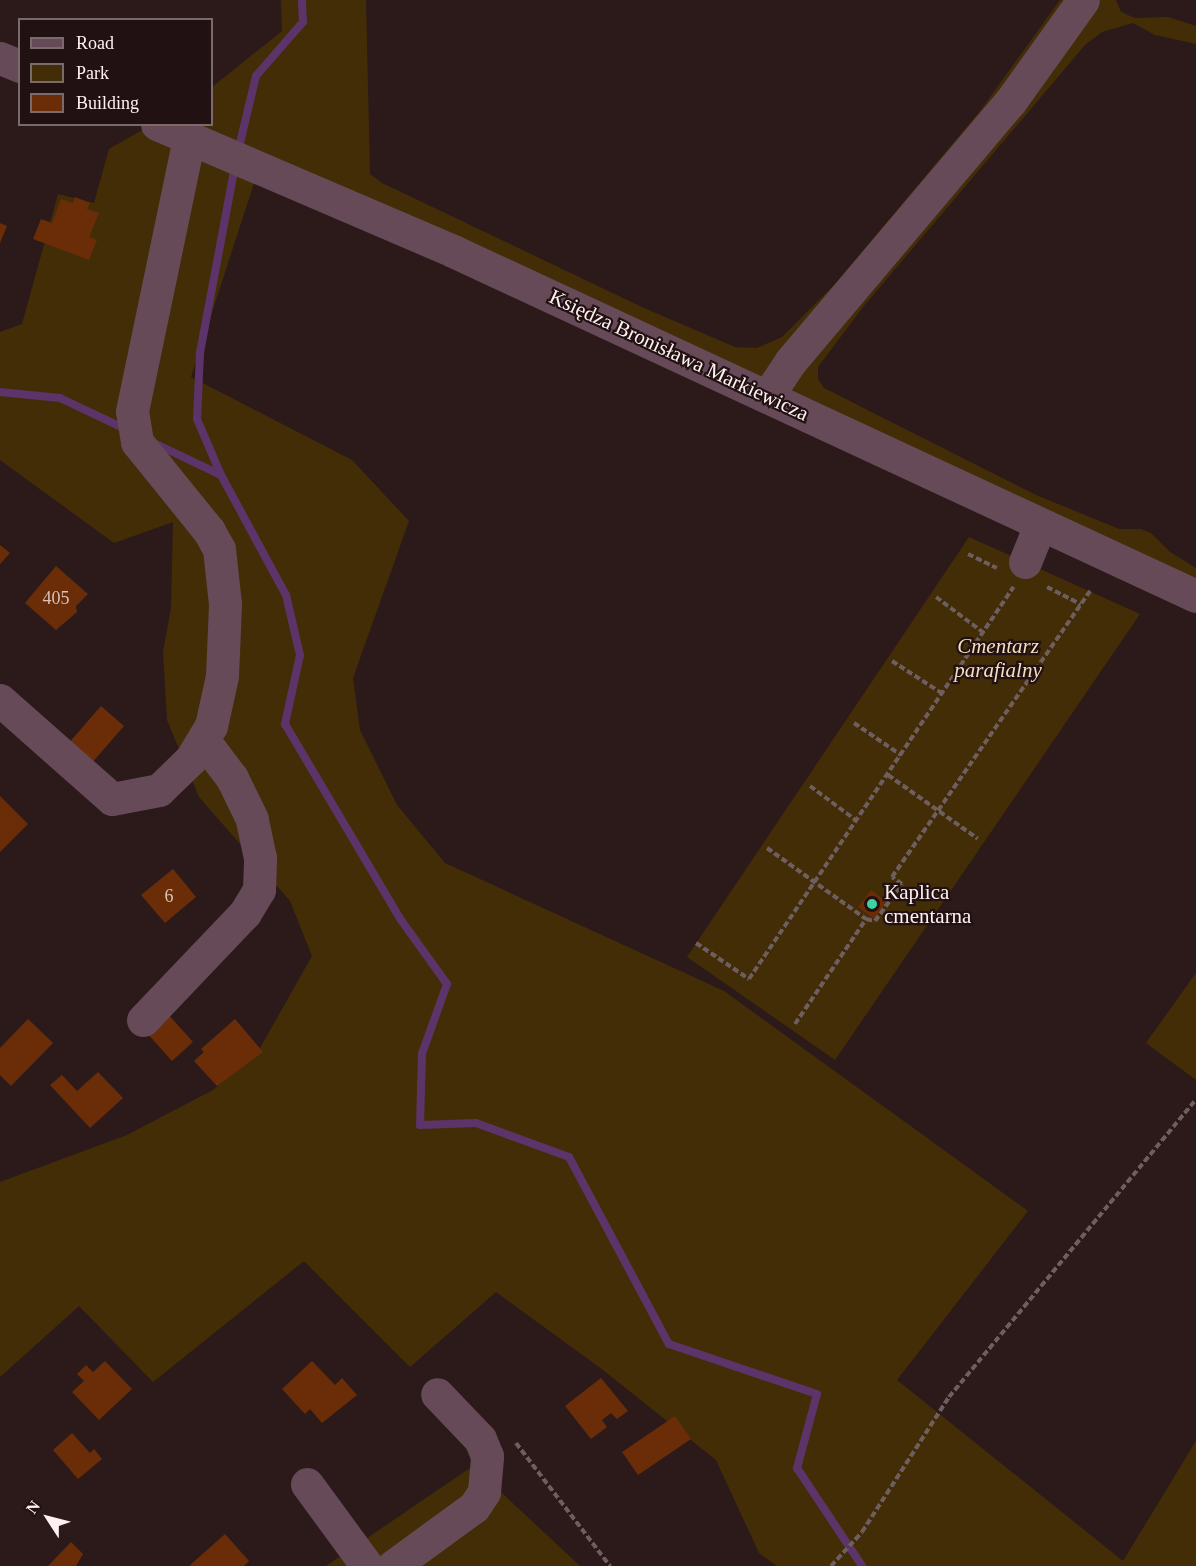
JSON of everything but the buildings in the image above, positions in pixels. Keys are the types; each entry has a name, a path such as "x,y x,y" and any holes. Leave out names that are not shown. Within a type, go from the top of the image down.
{"street":[{"path":"768,395 789,363 1010,102 1083,0"},
{"path":"0,58 18,65"},
{"name":"Księdza Bronisława Markiewicza","path":"162,126 453,250 1196,596"},
{"path":"0,700 100,793 112,799 130,798 159,790 174,779 204,741 211,726 222,676 225,604 219,549 209,531 137,442 132,411 189,138"},
{"path":"1022,570 1040,525"},
{"path":"143,1020 245,913 259,890 260,858 252,819 232,778 204,741"},
{"path":"393,1566 474,1507 484,1492 487,1456 480,1439 437,1394"},
{"path":"307,1484 367,1566"}],"path":[{"path":"696,943 749,979 984,633 1022,570 968,554"},
{"path":"1047,587 1081,604"},
{"path":"767,848 816,880 866,919 875,921 902,884 892,877 1090,591"},
{"path":"936,597 984,633"},
{"path":"892,661 943,694"},
{"path":"854,723 901,755"},
{"path":"888,775 978,839"},
{"path":"810,786 857,821"},
{"path":"795,1024 866,919"},
{"path":"831,1566 857,1538 949,1397 1196,1100"},
{"path":"512,1439 610,1566"}],"green space":[{"path":"281,0 366,0 370,174 382,183 644,308 735,347 757,348 782,337 835,284 980,111 1060,0 1070,0 1002,97 758,384 256,177 191,377 352,460 409,521 353,678 360,730 397,805 445,863 724,991 1028,1211 897,1380 1123,1561 1196,1441 1196,1566 777,1566 759,1553 716,1460 603,1370 496,1292 410,1367 304,1261 153,1382 79,1306 0,1377 0,1182 127,1135 213,1090 260,1048 312,956 290,901 199,797 167,720 163,652 171,608 173,522 114,543 0,460 0,332 22,324 58,194 94,203 109,149 149,126 213,126 213,86 282,31"},
{"path":"1093,0 1116,0 1121,12 1135,18 1168,17 1196,26 1196,44 1155,35 1133,23 1102,32 1085,45 863,307 818,367 818,379 824,388 1036,495 1119,529 1141,529 1152,534 1170,552 1196,568 1196,585 791,394 792,375"},
{"name":"Cmentarz parafialny","path":"969,537 1140,614 835,1060 687,957"},
{"path":"1196,973 1196,1080 1146,1043"},
{"path":"473,1466 580,1566 326,1566"}],"waterway":[{"path":"240,143 256,76 303,22 302,0"},
{"path":"234,171 200,353 197,419 221,475 286,595 300,655 285,724 401,920 447,984 422,1054 420,1125 476,1123 569,1157 669,1344 817,1394 797,1468 862,1566"},
{"path":"0,392 60,398 121,427"},
{"path":"152,442 221,475"}],"place":[{"name":"Kaplica cmentarna","path":"872,904"}]}
